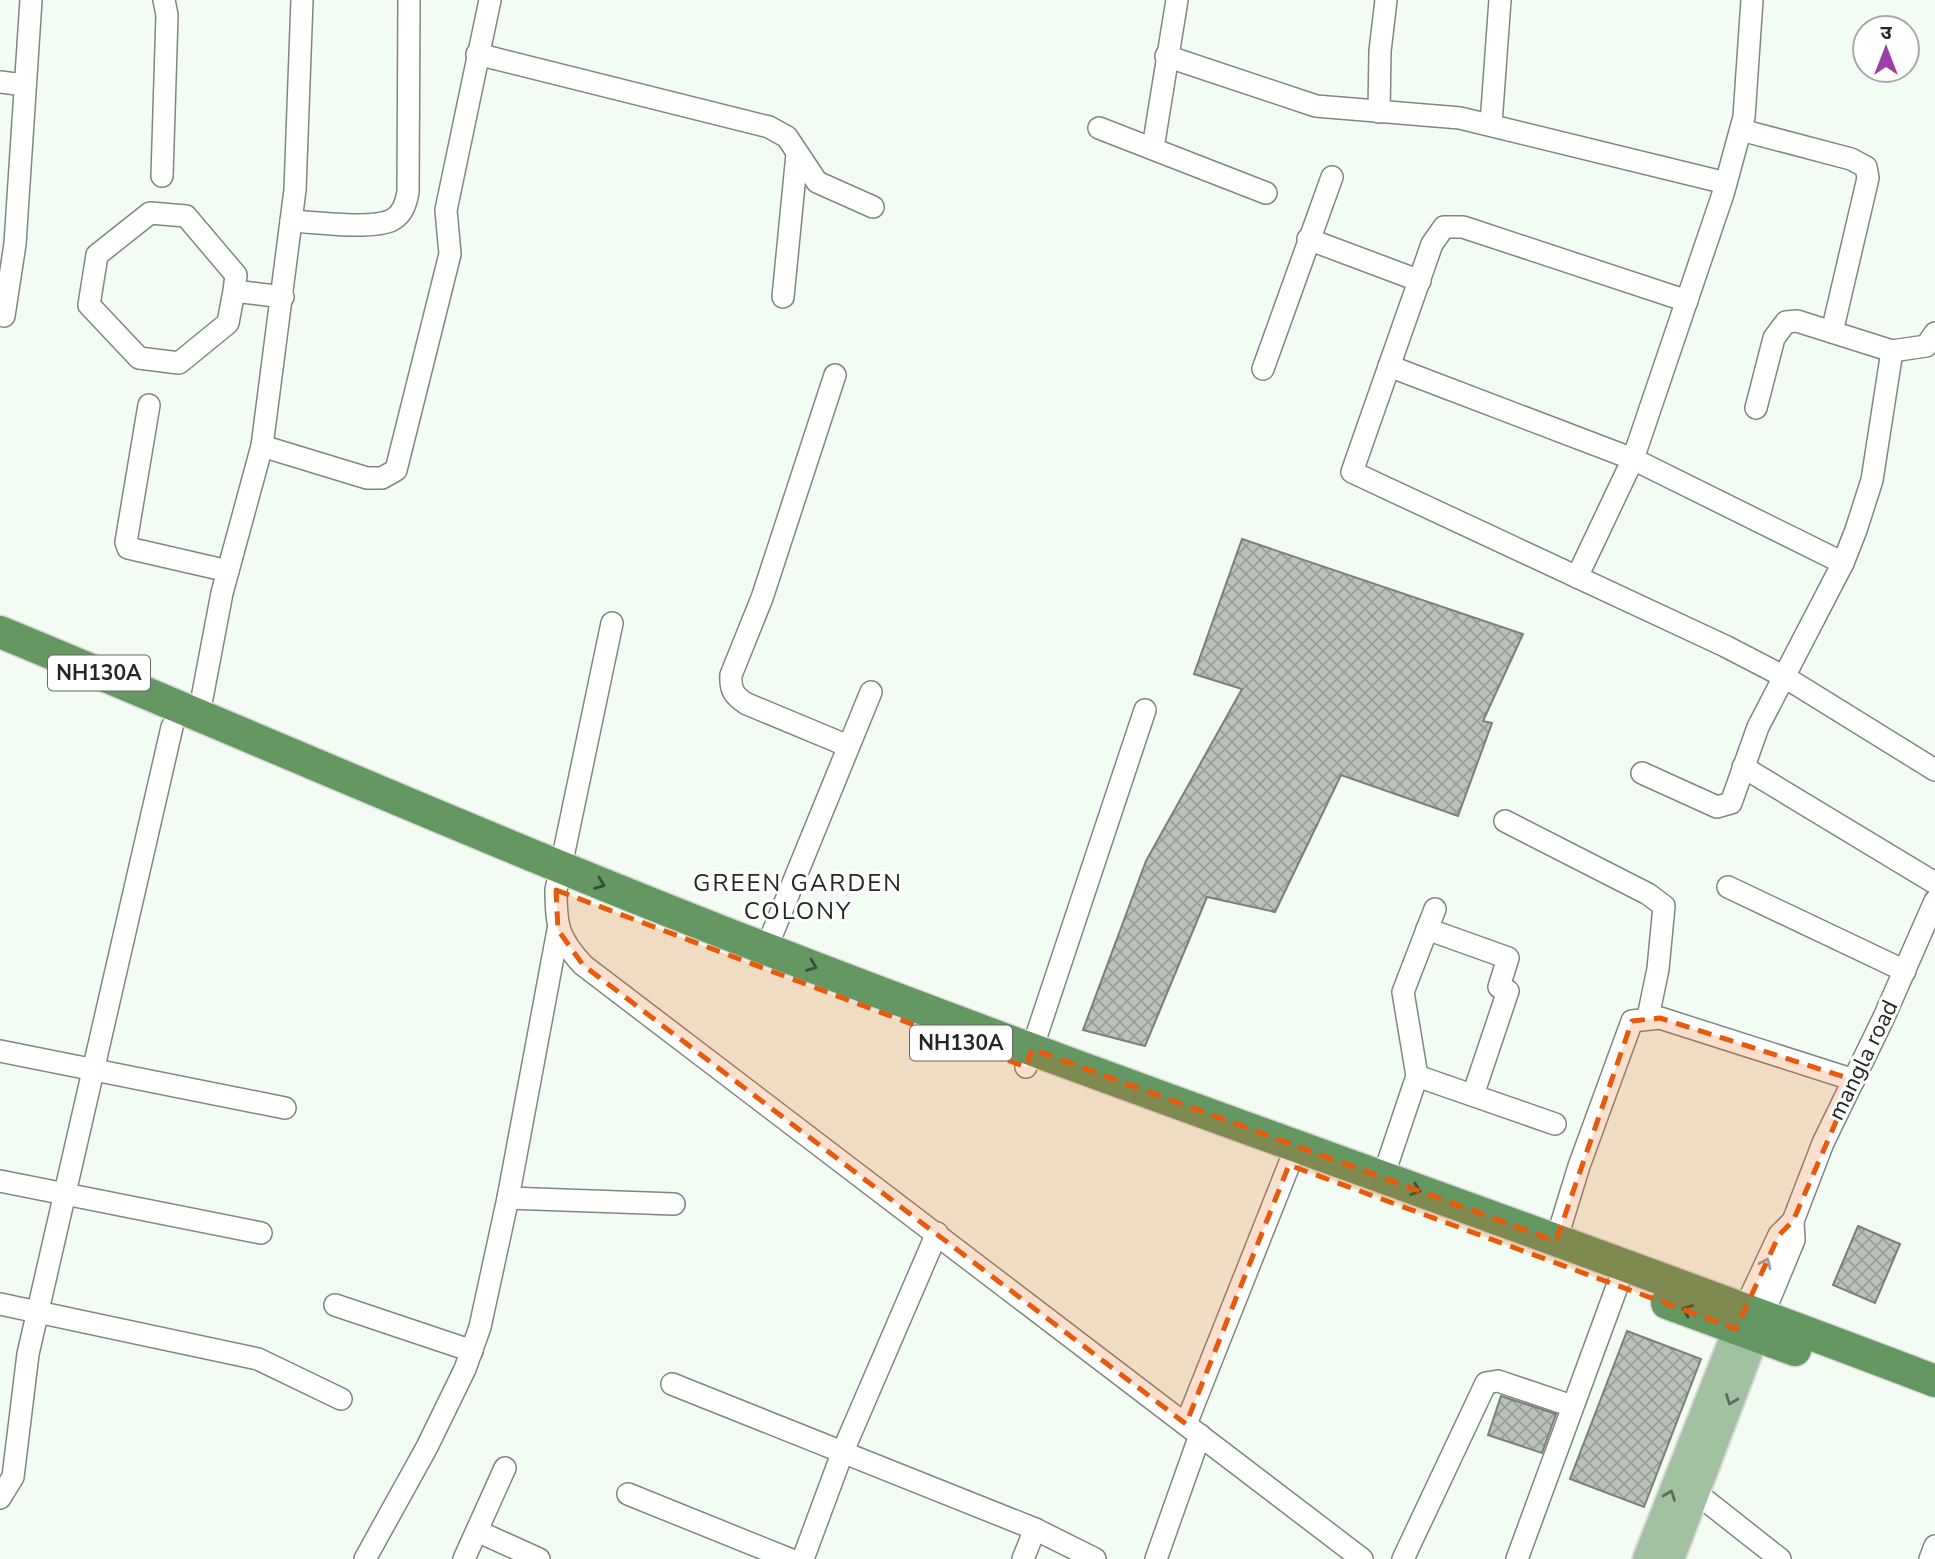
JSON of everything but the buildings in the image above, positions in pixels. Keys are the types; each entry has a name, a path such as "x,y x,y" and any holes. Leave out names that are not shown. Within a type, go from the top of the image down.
{"highway":[{"name":"NH130A","path":"0,632 186,720 559,879 758,970 1029,1058 1370,1181 1556,1241 1935,1401"},
{"name":"NH130A","path":"0,654 186,720"},
{"name":"NH130A","path":"559,879 766,949 1289,1165 1370,1181 1618,1284 1750,1322 1935,1381"}],"main road":[{"path":"1671,1559 1750,1322"},
{"path":"1646,1559 1750,1322"}],"street":[{"path":"4,316 8,229 31,0"},
{"path":"162,176 167,15 164,0"},
{"path":"0,1499 13,1477 28,1354 95,1069 186,720 262,446 291,221 302,0"},
{"path":"291,221 386,222 402,212 408,192 409,0"},
{"path":"262,446 367,478 382,478 396,470 450,254 446,210 489,0"},
{"path":"1153,148 1177,0"},
{"path":"1379,112 1380,51 1386,0"},
{"path":"1491,124 1500,0"},
{"path":"1577,577 1633,459 1726,183 1741,130 1748,88 1752,0"},
{"path":"477,54 759,124 787,137 810,175 824,187 873,207"},
{"path":"1166,56 1302,103 1446,116 1491,124 1726,183"},
{"path":"0,82 23,85"},
{"path":"1099,128 1266,193"},
{"path":"1741,130 1851,159 1866,167 1868,178 1832,332"},
{"path":"783,297 797,154"},
{"path":"1263,369 1332,177"},
{"path":"150,213 186,216 236,275 234,291 228,323 179,363 139,358 89,305 97,255 150,213"},
{"path":"1687,301 1453,225 1444,227 1436,236 1352,472 1783,676 1935,769"},
{"path":"1308,239 1420,281"},
{"path":"234,291 283,297"},
{"path":"1756,408 1774,338 1781,325 1797,321 1892,351 1926,346 1935,333"},
{"path":"1642,773 1721,807 1734,799 1743,767 1783,676 1843,563 1868,495 1892,351"},
{"path":"1389,366 1633,459 1843,563"},
{"path":"835,375 762,598 731,675 731,685 733,694 747,704 848,746"},
{"path":"149,405 125,542 128,548 228,571"},
{"path":"365,1559 427,1447 472,1351 508,1198 558,930 559,879 612,623"},
{"path":"766,949 871,692"},
{"path":"1029,1058 1145,710"},
{"path":"1743,767 1935,883"},
{"path":"1505,821 1648,894 1664,906 1658,969 1647,1017"},
{"path":"1728,887 1905,971"},
{"name":"mangla road","path":"1750,1322 1779,1236 1793,1221 1823,1143 1905,971 1929,929 1935,901"},
{"path":"1370,1181 1417,1076 1404,992 1431,919 1508,958 1499,987 1508,991 1473,1096"},
{"path":"558,930 583,965 1362,1559"},
{"path":"1556,1241 1627,1029 1632,1021 1647,1017 1661,1018 1854,1080"},
{"path":"0,1051 285,1108"},
{"path":"1417,1076 1555,1124"},
{"path":"1156,1559 1193,1429 1289,1165"},
{"path":"0,1181 261,1233"},
{"path":"508,1198 674,1204"},
{"path":"803,1559 843,1451 937,1233"},
{"path":"1517,1559 1618,1284"},
{"path":"0,1304 258,1359 341,1399"},
{"path":"335,1305 472,1351"},
{"path":"1403,1559 1486,1383 1498,1381 1572,1406"},
{"path":"672,1384 1035,1529 1095,1559"},
{"path":"464,1559 505,1468"},
{"path":"1695,1492 1780,1559"},
{"path":"628,1494 744,1551 789,1559"},
{"path":"1023,1559 1035,1529"},
{"path":"477,1531 539,1559"},
{"path":"1930,1559 1935,1546"}],"highlighted area":[{"path":"556,890 1026,1067 1032,1049 1556,1241 1632,1021 1660,1018 1854,1080 1793,1221 1779,1235 1736,1329 1289,1165 1186,1424 583,965 558,930"}],"district":[{"name":"GREEN GARDEN COLONY","path":"798,897"}]}
